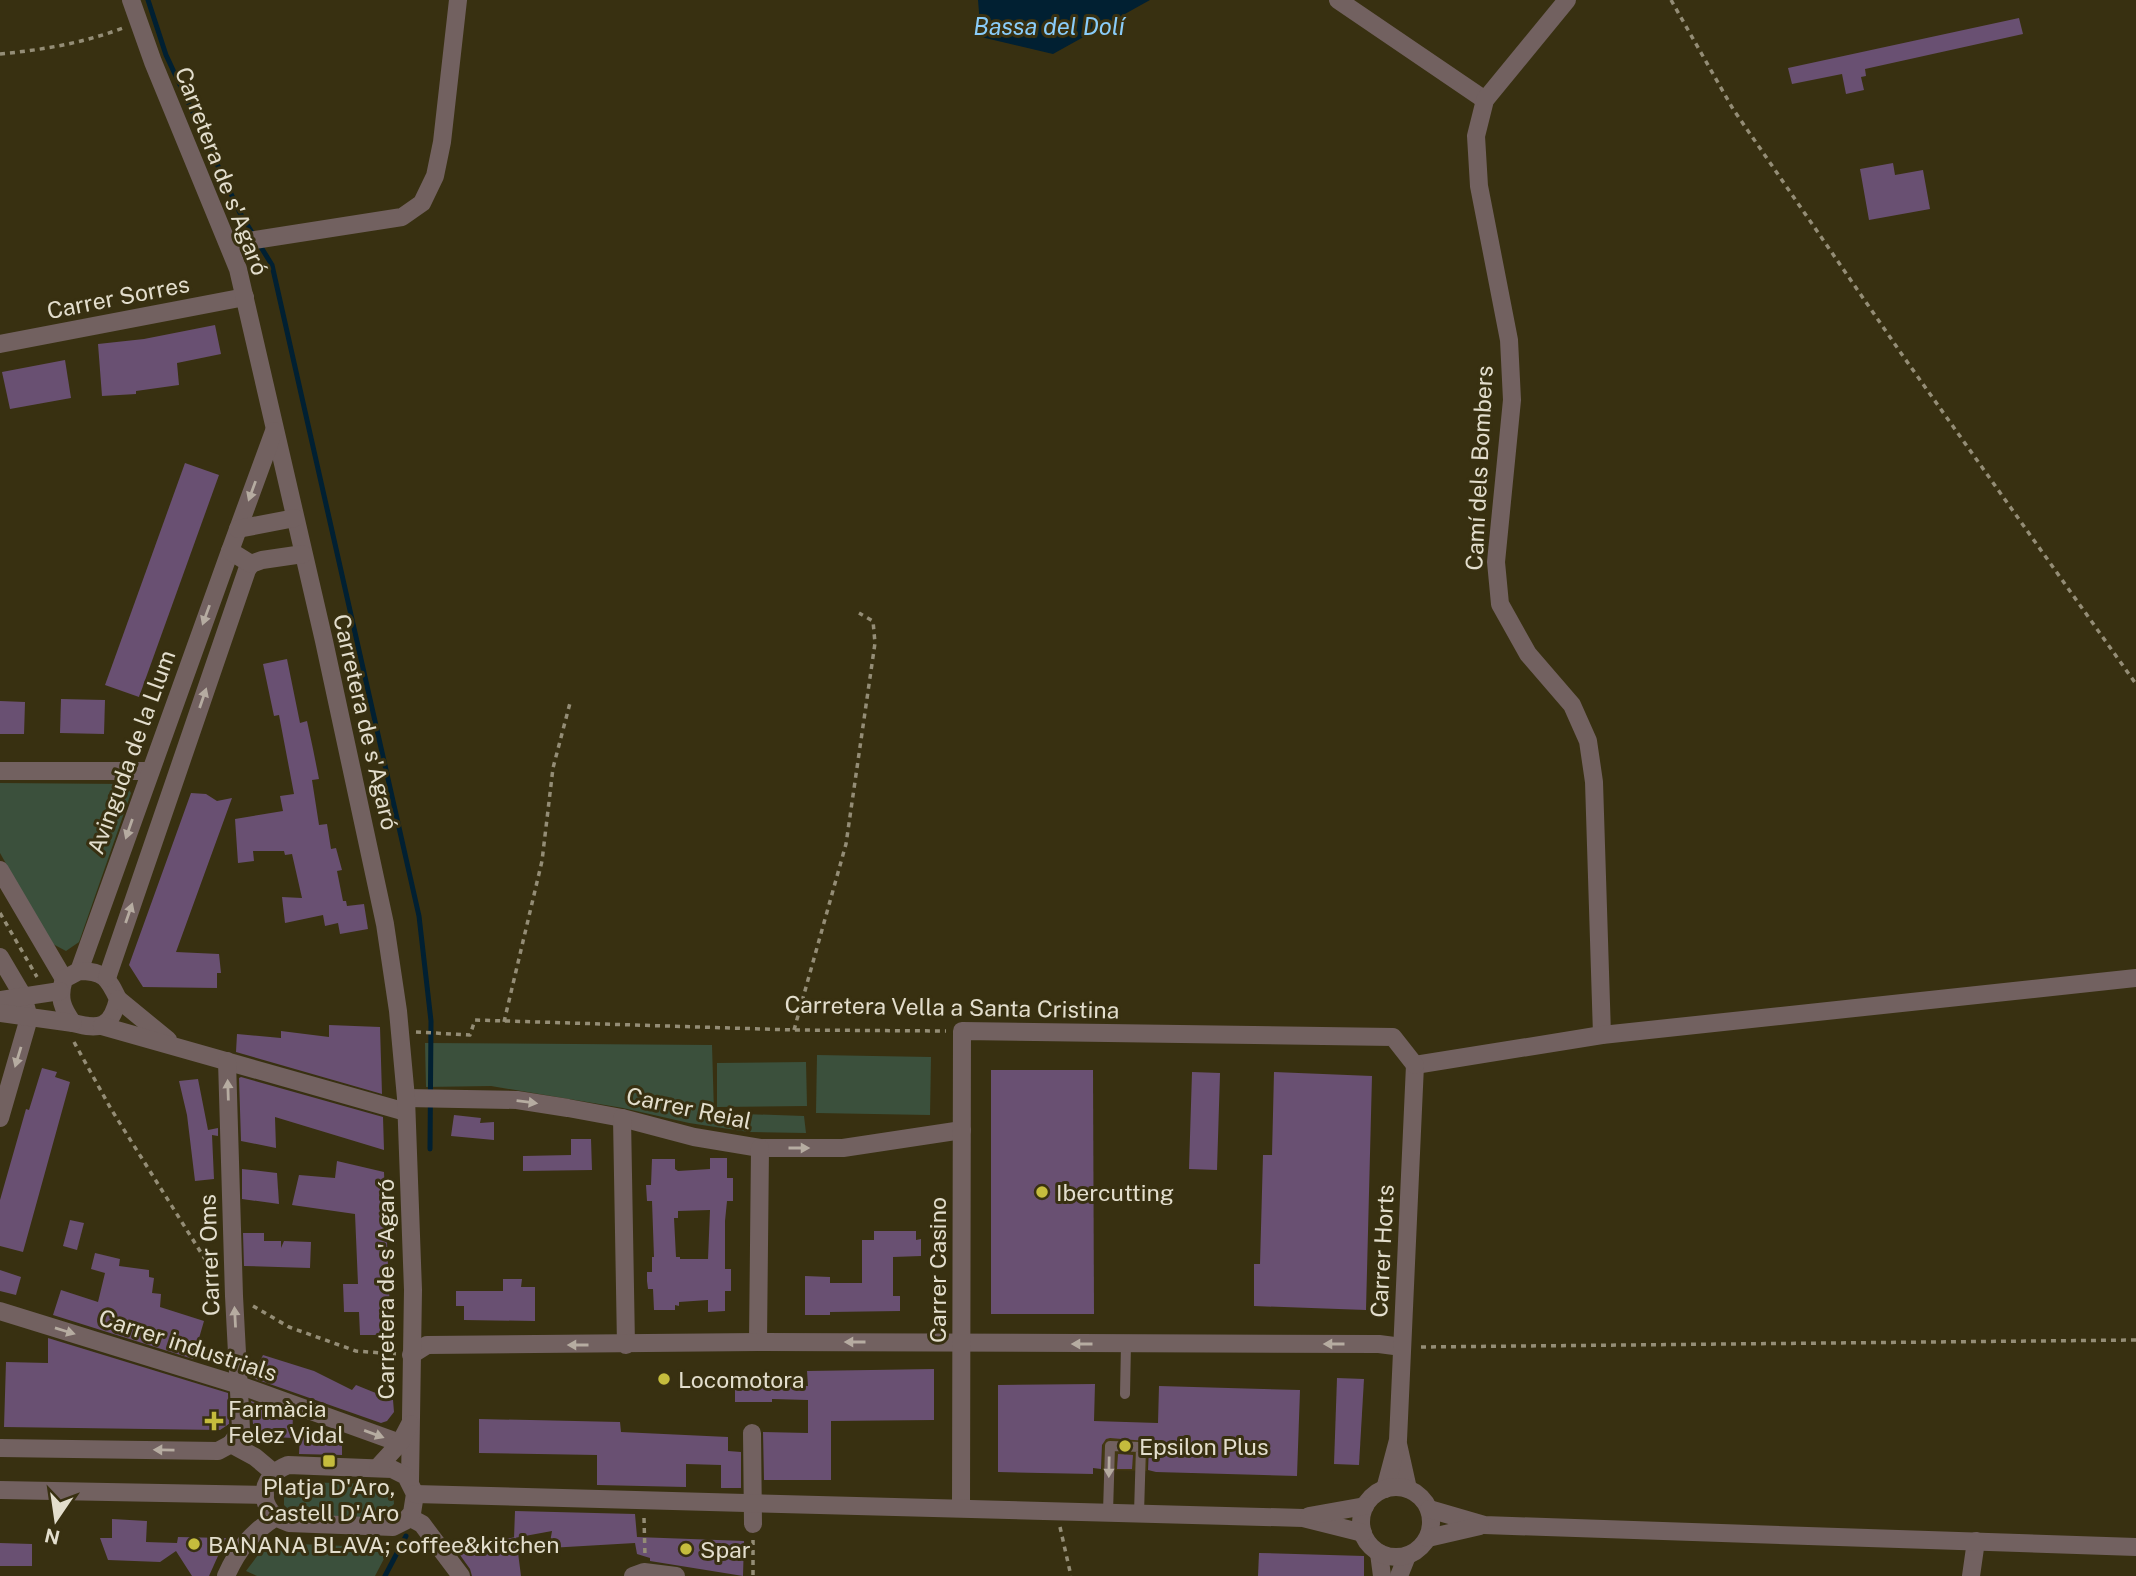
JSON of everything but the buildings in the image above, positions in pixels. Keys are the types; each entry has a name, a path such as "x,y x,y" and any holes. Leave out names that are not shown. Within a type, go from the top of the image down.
{"street":[{"name":"Carretera de s'Agaró","path":"131,0 138,23 233,244 385,925 410,1103 413,1290 410,1424 415,1506 408,1517"},
{"path":"233,244 296,232 402,218 422,203 435,176 443,142 458,0"},
{"path":"1338,0 1485,100 1567,0"},
{"name":"Camí dels Bombers","path":"1485,100 1476,136 1479,186 1509,340 1512,400 1496,562 1500,604 1528,654 1572,705 1588,741 1594,782 1602,1035"},
{"name":"Carrer Sorres","path":"0,344 245,297"},
{"name":"Avinguda de la Llum","path":"63,983 149,771 274,430"},
{"path":"238,529 295,518"},
{"path":"230,551 251,564"},
{"path":"107,978 247,570 251,564 262,560 303,554"},
{"path":"0,771 149,771"},
{"path":"0,870 63,983 62,1007 68,1022"},
{"path":"0,957 23,996 29,1018 0,1118"},
{"path":"0,1000 23,996 93,971 107,978 118,999 114,1015 102,1027 0,1013"},
{"path":"1415,1065 1602,1035 2136,978"},
{"name":"Carrer Reial","path":"118,999 173,1045"},
{"name":"Carrer Reial","path":"102,1027 410,1103 458,1099 517,1100 622,1118 694,1137 760,1147 843,1148 962,1130"},
{"name":"Carretera Vella a Santa Cristina","path":"962,1031 1394,1037 1415,1065"},
{"name":"Carrer Casino","path":"961,1508 962,1031"},
{"name":"Carrer Oms","path":"227,1060 241,1429 231,1444"},
{"name":"Carrer Horts","path":"1385,1489 1398,1440 1415,1065"},
{"path":"622,1118 626,1345"},
{"path":"758,1342 760,1147"},
{"name":"Carrer industrials","path":"0,1311 239,1385 400,1443"},
{"path":"411,1355 427,1345 758,1342 1379,1344 1402,1347"},
{"path":"378,1467 400,1443 410,1424"},
{"path":"752,1433 753,1524"},
{"name":"Carrer Horts","path":"1398,1440 1408,1489"},
{"path":"0,1448 218,1451 231,1444 255,1457 274,1473"},
{"path":"461,1576 422,1524 408,1517 401,1524 387,1528 289,1523 276,1517 268,1508 265,1495 267,1482 274,1473 288,1465 378,1467 399,1472 413,1488 752,1503 1303,1518 1363,1533"},
{"path":"1385,1489 1408,1489 1420,1497 1429,1509 1432,1524 1428,1538 1419,1549 1407,1556 1393,1557 1379,1553 1363,1533 1361,1519 1365,1506 1374,1495 1385,1489"},
{"path":"0,1490 265,1495"},
{"path":"1303,1518 1365,1506"},
{"path":"1429,1509 1484,1525 2136,1547"},
{"path":"226,1576 234,1558 255,1530 276,1517"},
{"path":"1428,1538 1484,1525"},
{"path":"1971,1576 1976,1541"},
{"path":"1379,1553 1382,1576"},
{"path":"1399,1576 1407,1556"},
{"path":"639,1569 676,1576"}],"lane":[{"path":"1125,1394 1126,1344"},
{"path":"1108,1512 1110,1446 1140,1447 1139,1513"}],"path":[{"path":"1671,0 1733,108 1903,356 2136,684"},
{"path":"0,54 43,50 98,37 138,23"},
{"path":"794,1030 846,844 876,643 873,621 859,613"},
{"path":"505,1022 542,861 553,768 570,703"},
{"path":"0,912 63,983"},
{"name":"Carretera Vella a Santa Cristina","path":"411,1031 470,1035 475,1020 794,1030 962,1031"},
{"path":"68,1022 125,1131 216,1276 234,1296 289,1327 356,1351 411,1355"},
{"path":"1402,1347 2136,1340"},
{"path":"1057,1511 1071,1576"},
{"path":"753,1524 753,1576"},
{"path":"639,1569 645,1538"}],"shaded area":[{"name":"Epsilon Plus","path":"1103,1422 1148,1423 1147,1471 1102,1470"}],"green space":[{"path":"0,783 125,784 131,793 79,942 66,951 51,943 0,853"},
{"path":"425,1043 712,1045 714,1113 804,1116 806,1133 749,1132 491,1086 426,1087"},
{"path":"817,1055 931,1057 930,1115 816,1113"},
{"path":"806,1062 807,1106 717,1107 717,1063"},
{"path":"293,1482 382,1484 393,1491 394,1504 379,1518 295,1516 284,1505 284,1489"},
{"path":"276,1543 368,1547 387,1553 375,1576 257,1576 246,1571 258,1555"}],"water":[{"name":"Bassa del Dolí","path":"978,0 1150,0 1053,54 981,37"}],"waterway":[{"path":"148,0 166,55 240,213 272,265 419,916 431,1021 430,1149"},
{"path":"385,1576 406,1536"}],"place":[{"name":"Ibercutting","path":"1042,1192"},
{"name":"Locomotora","path":"664,1379"},
{"name":"Farmàcia Felez Vidal","path":"214,1421"},
{"name":"Epsilon Plus","path":"1125,1446"},
{"name":"Platja D'Aro, Castell D'Aro","path":"329,1461"},
{"name":"BANANA BLAVA; coffee&kitchen","path":"194,1544"},
{"name":"Spar","path":"686,1549"}]}
